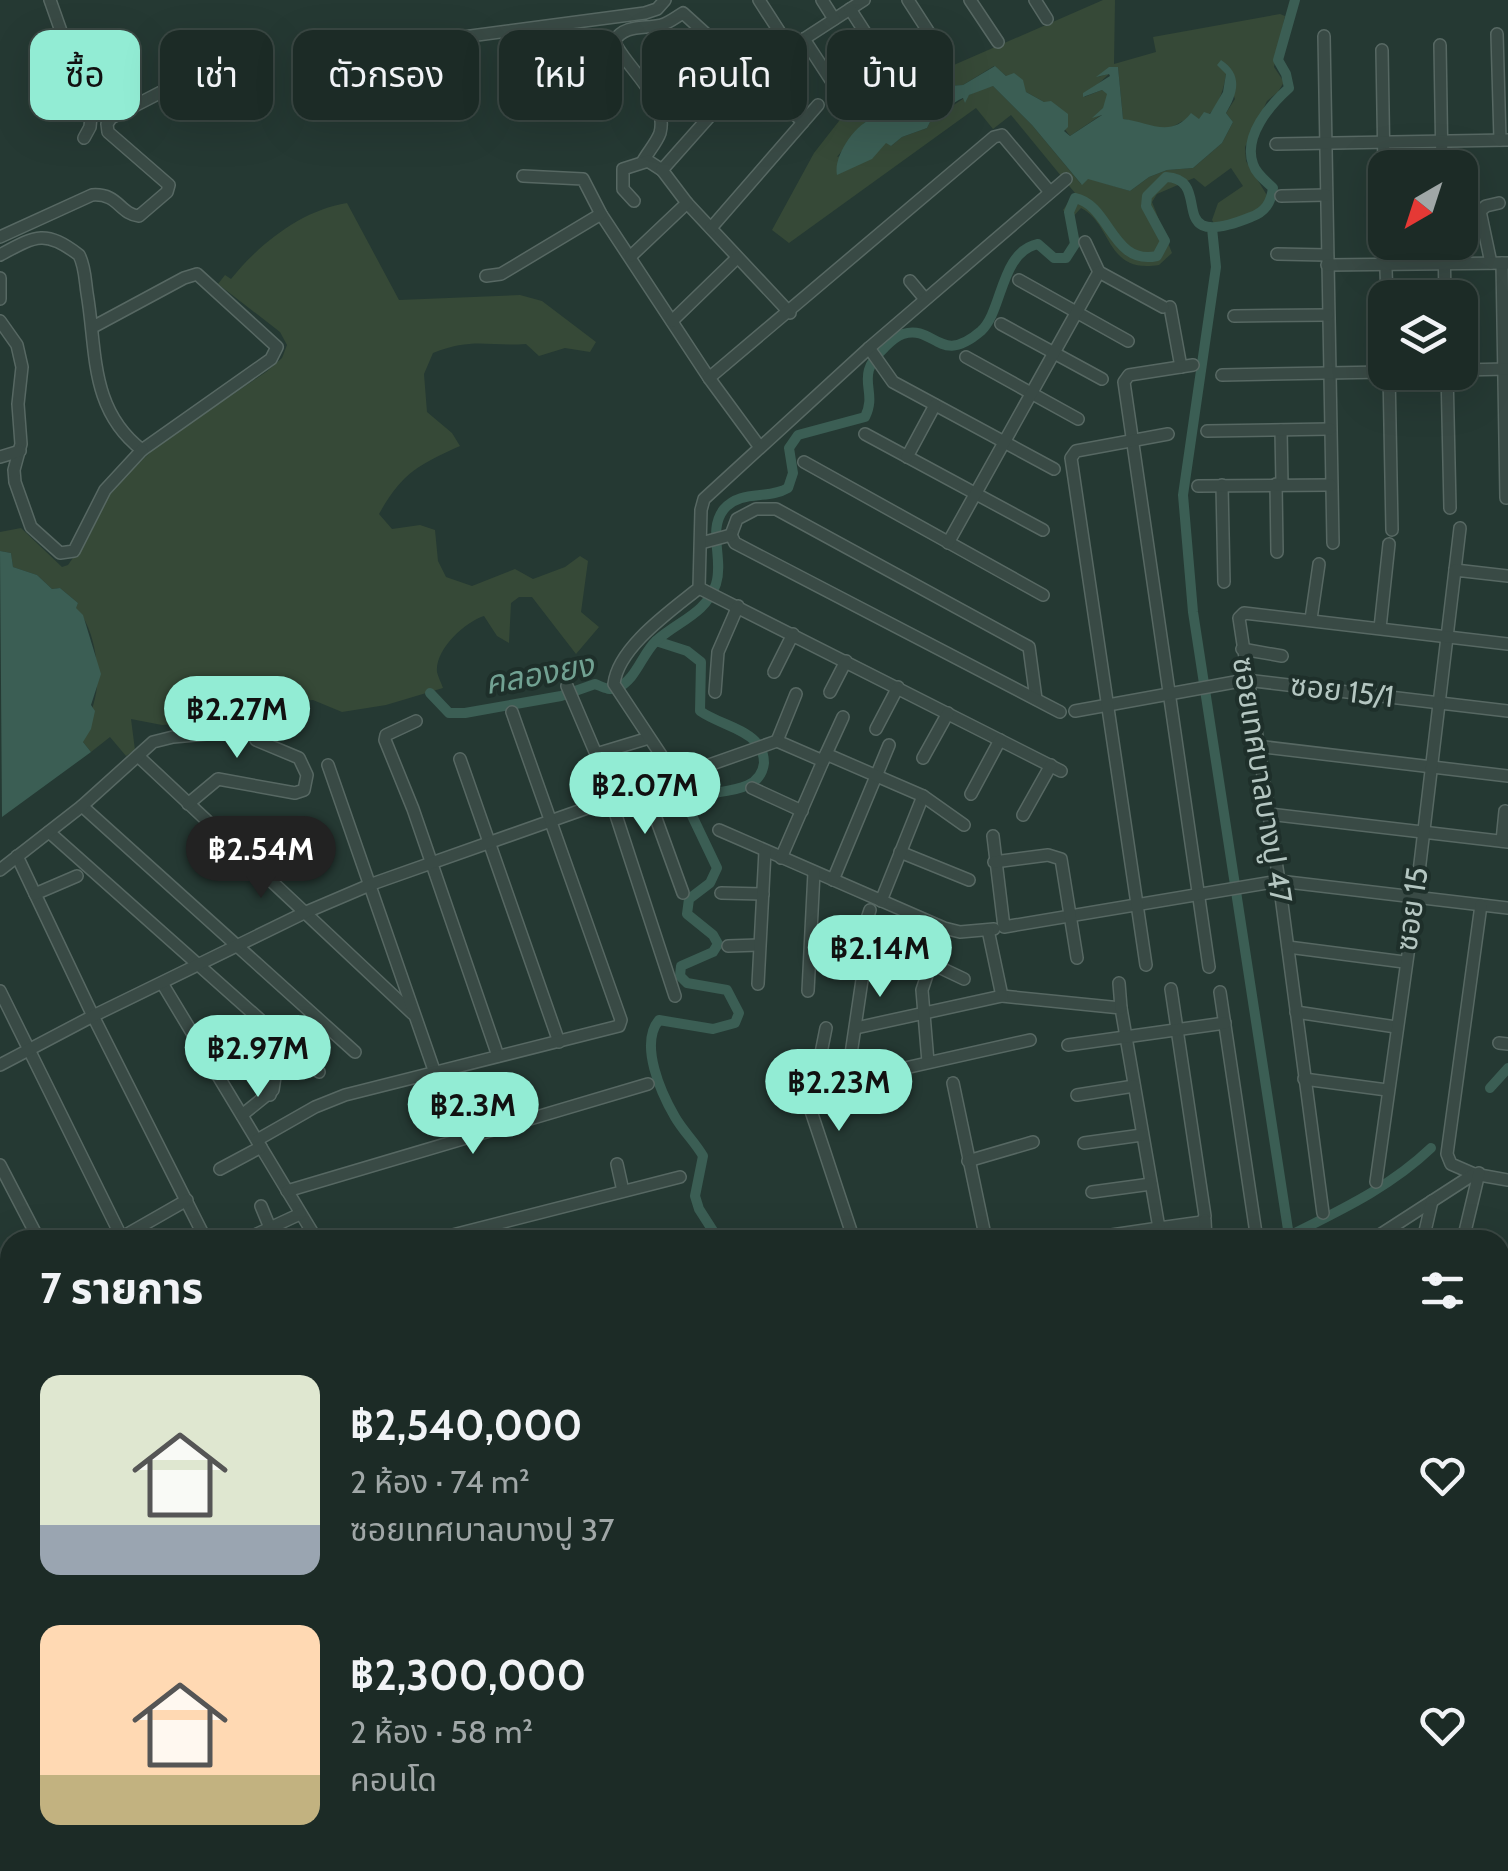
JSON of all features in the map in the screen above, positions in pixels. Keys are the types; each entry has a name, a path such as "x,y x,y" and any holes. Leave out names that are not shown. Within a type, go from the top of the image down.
{"street":[{"path":"50,0 91,116 84,138"},
{"path":"479,34 645,13 657,9 665,0"},
{"path":"759,0 778,30"},
{"path":"822,0 834,19"},
{"path":"807,36 864,0"},
{"path":"908,0 927,30"},
{"path":"970,0 998,42"},
{"path":"1035,0 1047,19"},
{"path":"850,9 864,30"},
{"path":"642,82 614,44 618,35 638,27 659,26 685,12 704,30"},
{"path":"1276,144 1504,140 1498,34"},
{"path":"1324,36 1333,543"},
{"path":"807,43 827,74"},
{"path":"1440,45 1442,150"},
{"path":"1382,50 1383,150"},
{"path":"0,237 92,195 107,195 131,216 139,216 167,192 169,185 108,132 107,124 160,93"},
{"path":"711,228 818,105"},
{"path":"643,161 659,135 659,120"},
{"path":"662,170 707,120"},
{"path":"710,378 998,134 1050,192"},
{"path":"634,202 623,189 620,174 623,169 648,160 662,170 687,203 790,313"},
{"path":"523,176 582,179 672,321 759,446"},
{"path":"1060,712 734,543 716,539 700,510 704,498 759,446 1066,179"},
{"path":"1282,196 1326,195"},
{"path":"631,256 687,203"},
{"path":"1499,203 1480,211 1500,263 1507,369 1506,498"},
{"path":"486,276 510,269 602,214"},
{"path":"0,254 41,236 52,238 79,255 93,327 95,372 106,405 142,450"},
{"path":"1085,242 1099,272 1166,307 1187,366 1125,378 1210,967"},
{"path":"1277,254 1386,264 1500,263"},
{"path":"672,321 737,258"},
{"path":"1386,260 1386,280"},
{"path":"1444,260 1444,280"},
{"path":"948,543 1099,272"},
{"path":"0,321 21,356 20,452 15,482 28,520 39,536 64,554 74,551 80,543 105,490 142,450 271,359 278,347 196,274 93,327"},
{"path":"0,278 0,300"},
{"path":"910,280 925,299"},
{"path":"1019,280 1128,341"},
{"path":"1234,316 1328,315"},
{"path":"1001,324 1102,380"},
{"path":"871,350 893,382 1054,470"},
{"path":"966,357 1078,419"},
{"path":"1478,370 1507,369"},
{"path":"1222,375 1368,372"},
{"path":"1388,390 1392,530"},
{"path":"1447,390 1450,508"},
{"path":"907,456 935,405"},
{"path":"1207,430 1330,430"},
{"path":"1278,552 1281,430"},
{"path":"865,434 1043,530"},
{"path":"1146,965 1070,458 1076,451 1168,434"},
{"path":"0,457 20,452"},
{"path":"804,462 1043,595"},
{"path":"1222,485 1224,582"},
{"path":"1198,486 1331,485"},
{"path":"676,776 617,689 616,672 638,641 706,590 716,539 737,519 756,510 776,509 1029,647 1036,699"},
{"name":"ซอย 15","path":"1376,1182 1416,897 1460,528"},
{"path":"1380,628 1389,544"},
{"path":"1311,620 1319,564"},
{"path":"1455,570 1508,576"},
{"path":"706,590 1056,768 1023,815"},
{"path":"715,692 718,652 738,606"},
{"name":"ซอยเทศบาลบางปู 47","path":"1323,1213 1279,881 1238,620 1244,612 1508,644"},
{"path":"774,672 793,634"},
{"path":"1242,648 1282,656"},
{"path":"830,692 846,660"},
{"name":"ซอย 15/1","path":"1074,711 1246,680 1508,710"},
{"path":"876,730 898,686"},
{"path":"569,690 596,754 676,996"},
{"path":"777,741 796,694"},
{"path":"220,1169 314,1107 344,1095 615,1029 621,1020 512,712"},
{"path":"923,758 948,713"},
{"path":"782,858 843,717"},
{"path":"416,722 386,735 385,740 413,809 498,1056"},
{"path":"0,870 82,806 153,742 229,732"},
{"path":"596,754 650,738"},
{"path":"188,804 218,779 295,793 304,790 307,775 300,758 256,740"},
{"path":"971,794 1000,740"},
{"path":"0,1065 238,945 372,884 777,741 876,775 922,796 964,825"},
{"path":"833,880 890,744"},
{"path":"1256,746 1508,776"},
{"path":"138,756 414,1014"},
{"path":"460,758 559,1042"},
{"path":"328,765 436,1073"},
{"path":"645,788 682,893"},
{"path":"752,788 802,812"},
{"path":"881,902 922,796"},
{"path":"82,806 355,1052"},
{"path":"1269,814 1505,842 1505,811"},
{"path":"719,830 881,902 960,932 1279,881 1508,908"},
{"path":"49,832 319,1072"},
{"path":"993,836 1004,927"},
{"path":"758,984 765,852"},
{"path":"900,852 969,880"},
{"path":"994,862 1056,855 1064,865 1077,958"},
{"path":"17,856 201,1230"},
{"path":"808,991 814,872"},
{"path":"34,894 76,876"},
{"path":"721,893 762,894"},
{"path":"1481,905 1447,1154 1452,1164 1508,1180"},
{"path":"846,1081 856,1028 863,931 870,910"},
{"path":"988,930 1002,996"},
{"path":"863,931 964,979"},
{"path":"728,946 760,946"},
{"path":"1288,947 1404,962"},
{"path":"928,1062 922,990 931,963"},
{"path":"162,983 310,1230"},
{"path":"1120,984 1158,1230"},
{"path":"1171,988 1205,1230"},
{"path":"0,991 117,1230"},
{"path":"1220,992 1256,1230"},
{"path":"856,1028 1002,996 1121,1008"},
{"path":"1296,1012 1396,1027"},
{"path":"1068,1045 1225,1023"},
{"path":"826,1028 810,1108 851,1230"},
{"path":"825,1086 1030,1040"},
{"path":"242,1046 270,1095"},
{"path":"242,1115 270,1095 276,1084 271,1064"},
{"path":"1304,1079 1387,1090"},
{"path":"953,1082 984,1230"},
{"path":"287,1191 648,1084"},
{"path":"1077,1095 1134,1086"},
{"path":"1084,1143 1142,1135"},
{"path":"968,1162 1033,1142"},
{"path":"0,1164 34,1230"},
{"path":"617,1164 623,1191"},
{"path":"1387,1230 1476,1173"},
{"path":"1465,1230 1476,1173"},
{"path":"472,1230 680,1177"},
{"path":"1092,1192 1151,1184"},
{"path":"136,1230 187,1200"},
{"path":"1425,1230 1432,1201"},
{"path":"262,1206 271,1230"},
{"path":"278,1230 300,1214"},
{"path":"1172,1230 1204,1220"}],"shaded area":[{"path":"1103,0 1115,0 1114,64 1156,52 1153,37 1285,16 1274,67 1284,82 1267,101 1245,147 1246,161 1268,197 1259,212 1215,225 1212,220 1218,203 1243,186 1231,168 1205,187 1194,178 1157,194 1152,202 1172,253 1159,265 1141,266 1119,255 1091,215 1081,208 1071,219 1063,210 1075,193 1011,115 993,129 976,108 789,243 772,230 814,153 840,120 874,120 864,123 837,157 886,142 891,146 902,137 927,128 931,120 953,120 953,106 993,86 1081,184 1088,178 1130,191 1167,170 1193,168 1222,143 1233,122 1226,113 1235,99 1226,74 1211,113 1164,130 1123,119 1118,67 1098,77 1110,73 1084,97 1102,90 1108,94 1104,113 1070,136 1044,102 994,66 963,85 953,86 953,65"},
{"path":"1221,60 1228,65 1236,84 1226,113 1233,122 1222,143 1193,168 1167,170 1130,191 1088,179 1082,185 993,86 969,95 965,103 963,98 953,104 953,86 963,85 995,66 1006,76 1014,73 1023,80 1026,92 1044,102 1051,101 1068,114 1064,131 1070,136 1102,115 1092,118 1103,108 1107,94 1102,90 1083,97 1083,93 1110,76 1096,77 1109,67 1118,67 1123,119 1168,127 1191,113 1199,119 1204,112 1210,114 1223,92 1226,74 1217,65"},
{"path":"931,120 927,128 902,137 891,146 886,143 872,159 837,175 842,150 867,121"},
{"path":"347,203 399,300 520,295 542,301 596,342 590,352 565,348 539,356 526,344 470,344 433,353 424,374 427,412 452,433 460,446 412,472 379,514 392,529 420,525 435,530 438,561 446,577 472,586 515,569 533,579 565,567 580,556 588,561 581,612 599,627 576,654 532,597 519,597 511,603 509,643 497,636 484,616 468,624 446,646 437,672 443,688 386,705 342,712 313,700 283,703 274,681 263,676 236,690 221,704 221,721 162,725 131,719 135,750 126,756 110,737 91,752 83,742 96,692 97,666 90,633 75,608 78,603 60,588 52,589 37,575 13,567 11,553 0,551 0,532 21,528 62,567 68,565 91,532 102,502 116,485 160,443 282,358 287,345 280,332 218,284 225,275 231,279 283,230 314,213"},
{"path":"0,551 11,553 13,567 37,575 52,589 60,588 78,603 76,608 83,615 101,674 91,705 95,711 91,729 83,742 91,752 2,817"}],"waterway":[{"name":"คลองยง","path":"430,693 449,713 465,713 561,696 595,684 611,689 624,684 656,641 706,603 718,574 716,535 724,509 738,499 788,488 793,473 789,448 798,435 865,417 870,367 894,339 914,332 946,345 967,341 988,322 1009,270 1026,249 1038,244 1054,258 1066,258 1075,244 1069,212 1075,198 1087,203 1121,244 1142,257 1157,256 1165,241 1146,206 1147,196 1166,177 1180,181 1188,189 1197,221 1206,227 1223,226 1260,212 1269,202 1273,188 1254,168 1252,143 1267,112 1289,88 1278,60 1295,0"},
{"path":"1212,228 1216,267 1183,495 1193,612 1288,1230"},
{"path":"656,641 687,651 701,662 700,711 749,736 759,746 764,760 753,782 685,801 717,868 710,883 689,899 687,914 718,944 713,952 681,966 680,976 687,983 727,990 739,1013 735,1023 713,1029 659,1020 651,1042 654,1068 664,1095 703,1156 695,1196 712,1230"},
{"path":"1490,1088 1508,1068"},
{"path":"1301,1230 1378,1188 1431,1148"}]}
